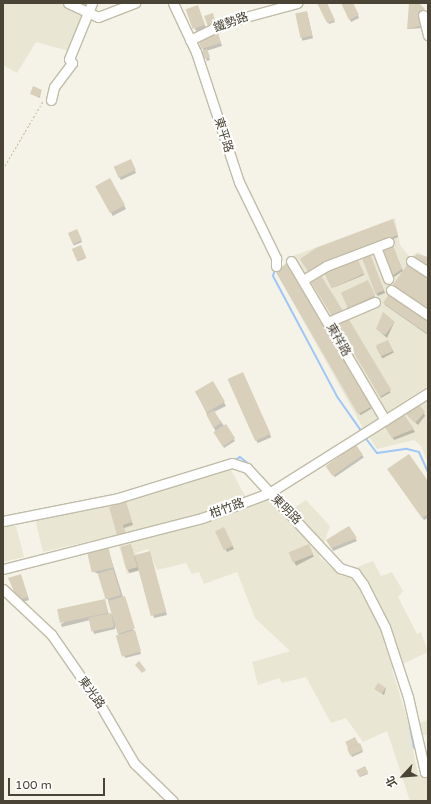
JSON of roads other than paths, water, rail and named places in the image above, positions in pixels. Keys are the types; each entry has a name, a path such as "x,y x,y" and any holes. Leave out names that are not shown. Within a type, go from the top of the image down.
{"street":[{"path":"68,3 90,15 98,17 135,3"},
{"path":"51,97 72,63 69,59 90,15 92,3"},
{"name":"東平路","path":"173,3 190,40 239,182 276,258 276,266"},
{"name":"鐵勢路","path":"190,40 227,22 297,3"},
{"path":"424,15 428,35"},
{"path":"303,280 326,266 389,242"},
{"path":"376,247 388,278"},
{"name":"東祥路","path":"291,261 385,420"},
{"path":"411,261 428,272"},
{"path":"391,290 428,315"},
{"path":"328,322 375,302"},
{"name":"柑竹路","path":"3,569 202,518 269,493 428,393"},
{"name":"東明路","path":"3,521 118,498 232,463 254,474 269,493 340,568 355,572 363,584 385,627 408,697 425,772 428,771"},
{"name":"東光路","path":"3,589 51,634 99,702 134,763 173,801"}],"waterway":[{"path":"275,269 273,276 338,398 362,432"},
{"path":"364,436 377,453 407,449 419,452 428,472"},
{"path":"234,461 240,457 250,465"},
{"path":"410,726 414,748"}]}
